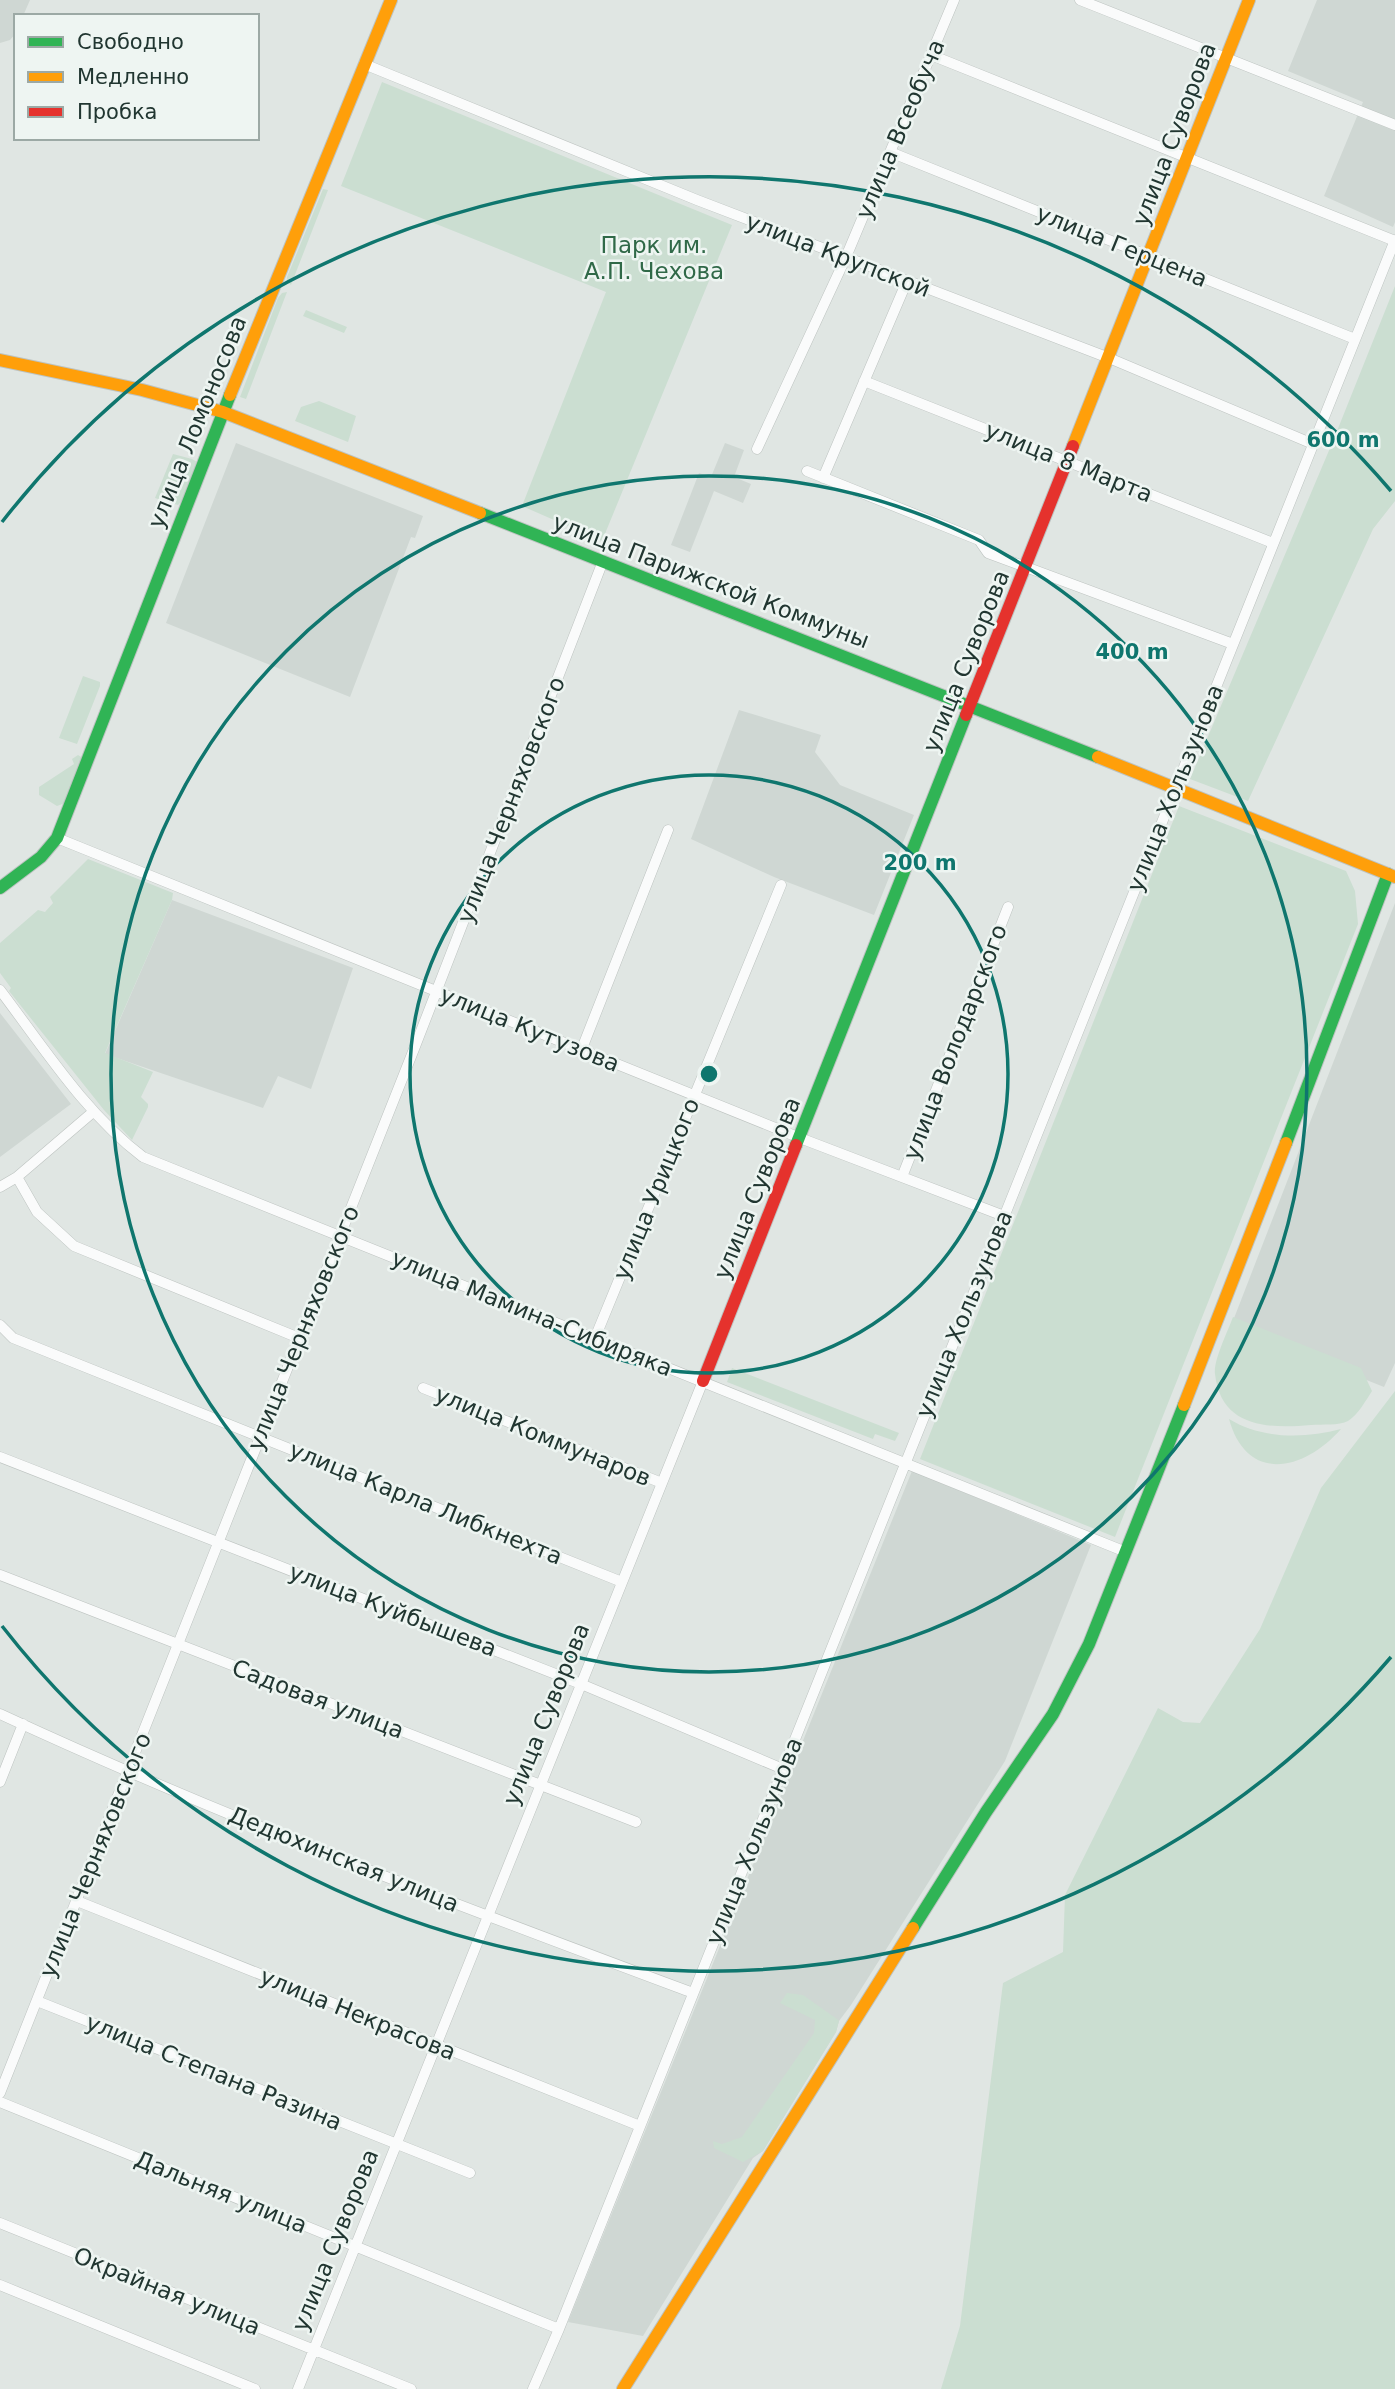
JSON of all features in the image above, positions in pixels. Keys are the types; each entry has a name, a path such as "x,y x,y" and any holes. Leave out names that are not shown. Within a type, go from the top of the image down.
{"main road":[{"name":"улица Ломоносова","path":"5,884 41,857 57,838 223,412 391,0"},
{"name":"улица Суворова","path":"703,1381 1249,0"},
{"name":"улица Парижской Коммуны","path":"0,360 142,390 223,412 1392,875"},
{"path":"624,2389 986,1812 1053,1714 1089,1644 1392,875"}],"street":[{"name":"улица Всеобуча","path":"757,449 846,257 954,0"},
{"path":"1080,0 1395,125"},
{"path":"931,55 1395,240"},
{"name":"улица Крупской","path":"364,64 697,200 1109,358 1313,444"},
{"name":"улица Герцена","path":"890,152 1355,339"},
{"name":"улица Хользунова","path":"533,2389 1395,240"},
{"path":"823,478 906,281"},
{"name":"улица 8 Марта","path":"864,381 1273,543"},
{"path":"807,471 979,540 988,553 1233,644"},
{"name":"улица Черняховского","path":"0,2093 437,990 603,561"},
{"path":"581,1051 668,830"},
{"name":"улица Кутузова","path":"57,838 800,1139 1004,1216"},
{"name":"улица Урицкого","path":"595,1338 781,885"},
{"name":"улица Володарского","path":"902,1177 1008,906"},
{"name":"улица Мамина-Сибиряка","path":"0,990 93,1112 116,1136 143,1157 1126,1552"},
{"path":"0,1187 17,1177 93,1112"},
{"path":"17,1177 37,1212 74,1246 299,1338"},
{"name":"улица Карла Либкнехта","path":"0,1325 13,1338 622,1582"},
{"name":"улица Суворова","path":"298,2389 703,1381"},
{"name":"улица Коммунаров","path":"423,1388 662,1483"},
{"name":"улица Куйбышева","path":"0,1457 581,1684 783,1769"},
{"name":"Садовая улица","path":"0,1575 636,1822"},
{"name":"Дедюхинская улица","path":"0,1714 128,1773 488,1916 693,1993"},
{"path":"0,1782 23,1724"},
{"name":"улица Некрасова","path":"77,1901 640,2126"},
{"name":"улица Степана Разина","path":"37,2001 470,2173"},
{"name":"Дальняя улица","path":"0,2102 559,2329"},
{"name":"Окрайная улица","path":"0,2223 411,2389"},
{"path":"0,2285 255,2389"}],"shaded area":[{"path":"0,0 30,0 24,14 14,14 14,35 10,40 0,43"},
{"path":"1317,0 1395,0 1393,227 1324,196 1363,102 1288,71"},
{"path":"236,443 423,516 415,538 411,537 350,697 166,623"},
{"path":"725,443 744,450 734,477 751,484 743,503 714,491 690,552 671,545 699,473 711,477"},
{"path":"739,710 821,735 815,752 840,785 914,815 874,915 774,877 691,839"},
{"path":"172,900 353,968 311,1089 278,1076 263,1108 105,1054"},
{"path":"1395,903 1395,1363 1384,1387 1231,1326"},
{"path":"0,1013 71,1104 0,1157"},
{"path":"912,1471 1091,1545 1005,1761 839,2021 836,2032 763,2151 753,2158 643,2336 568,2322"}],"green space":[{"name":"Парк им. А.П. Чехова","path":"382,82 732,225 602,541 522,506 606,292 341,186"},
{"path":"323,189 328,190 291,285 287,282 287,277"},
{"path":"1395,286 1395,501 1373,529 1248,801 1190,779 1333,441"},
{"path":"287,292 246,399 240,397 278,298"},
{"path":"306,310 347,327 344,333 303,316"},
{"path":"319,401 356,416 348,442 295,421 301,407"},
{"path":"173,454 197,462 183,500 178,505 155,498"},
{"path":"83,676 100,682 100,686 77,744 59,738"},
{"path":"78,755 83,758 65,803 57,806 39,795 39,787 74,764 72,759"},
{"path":"1179,806 1346,871 1355,891 1358,924 1115,1537 920,1459"},
{"path":"88,859 173,893 105,1053 153,1072 141,1097 148,1107 132,1140 104,1110 9,991 11,988 0,973 0,943 38,910 45,912 53,903 50,897"},
{"path":"1233,1317 1361,1368 1372,1391 1355,1415 1340,1424 1278,1426 1249,1421 1226,1405 1219,1392 1215,1374 1218,1354"},
{"path":"732,1368 899,1433 895,1441 875,1434 873,1439 727,1382"},
{"path":"1395,1391 1395,2389 941,2389 960,2326 1003,1983 1063,1952 1065,1895 1158,1708 1183,1722 1200,1723 1260,1629 1321,1488"},
{"path":"1229,1419 1269,1434 1298,1436 1341,1429 1310,1454 1278,1464 1263,1462 1249,1454 1237,1440"},
{"path":"787,1993 803,1995 839,2021 836,2032 763,2151 743,2162 714,2148 713,2141 722,2144 742,2137 814,2033 815,2020 780,2003"}],"traffic: fast":[{"path":"0,888 41,857 57,838 230,395"},
{"path":"480,513 1098,757"},
{"path":"796,1145 966,715"},
{"path":"1286,1143 1388,874"},
{"path":"913,1928 986,1812 1053,1714 1089,1644 1184,1405"}],"traffic: slow":[{"path":"230,395 391,0"},
{"path":"1073,446 1249,0"},
{"path":"0,360 142,390 223,412 480,513"},
{"path":"1098,757 1395,877"},
{"path":"1184,1405 1286,1143"},
{"path":"623,2389 913,1928"}],"traffic: jam":[{"path":"966,715 1073,446"},
{"path":"703,1381 796,1145"}]}
